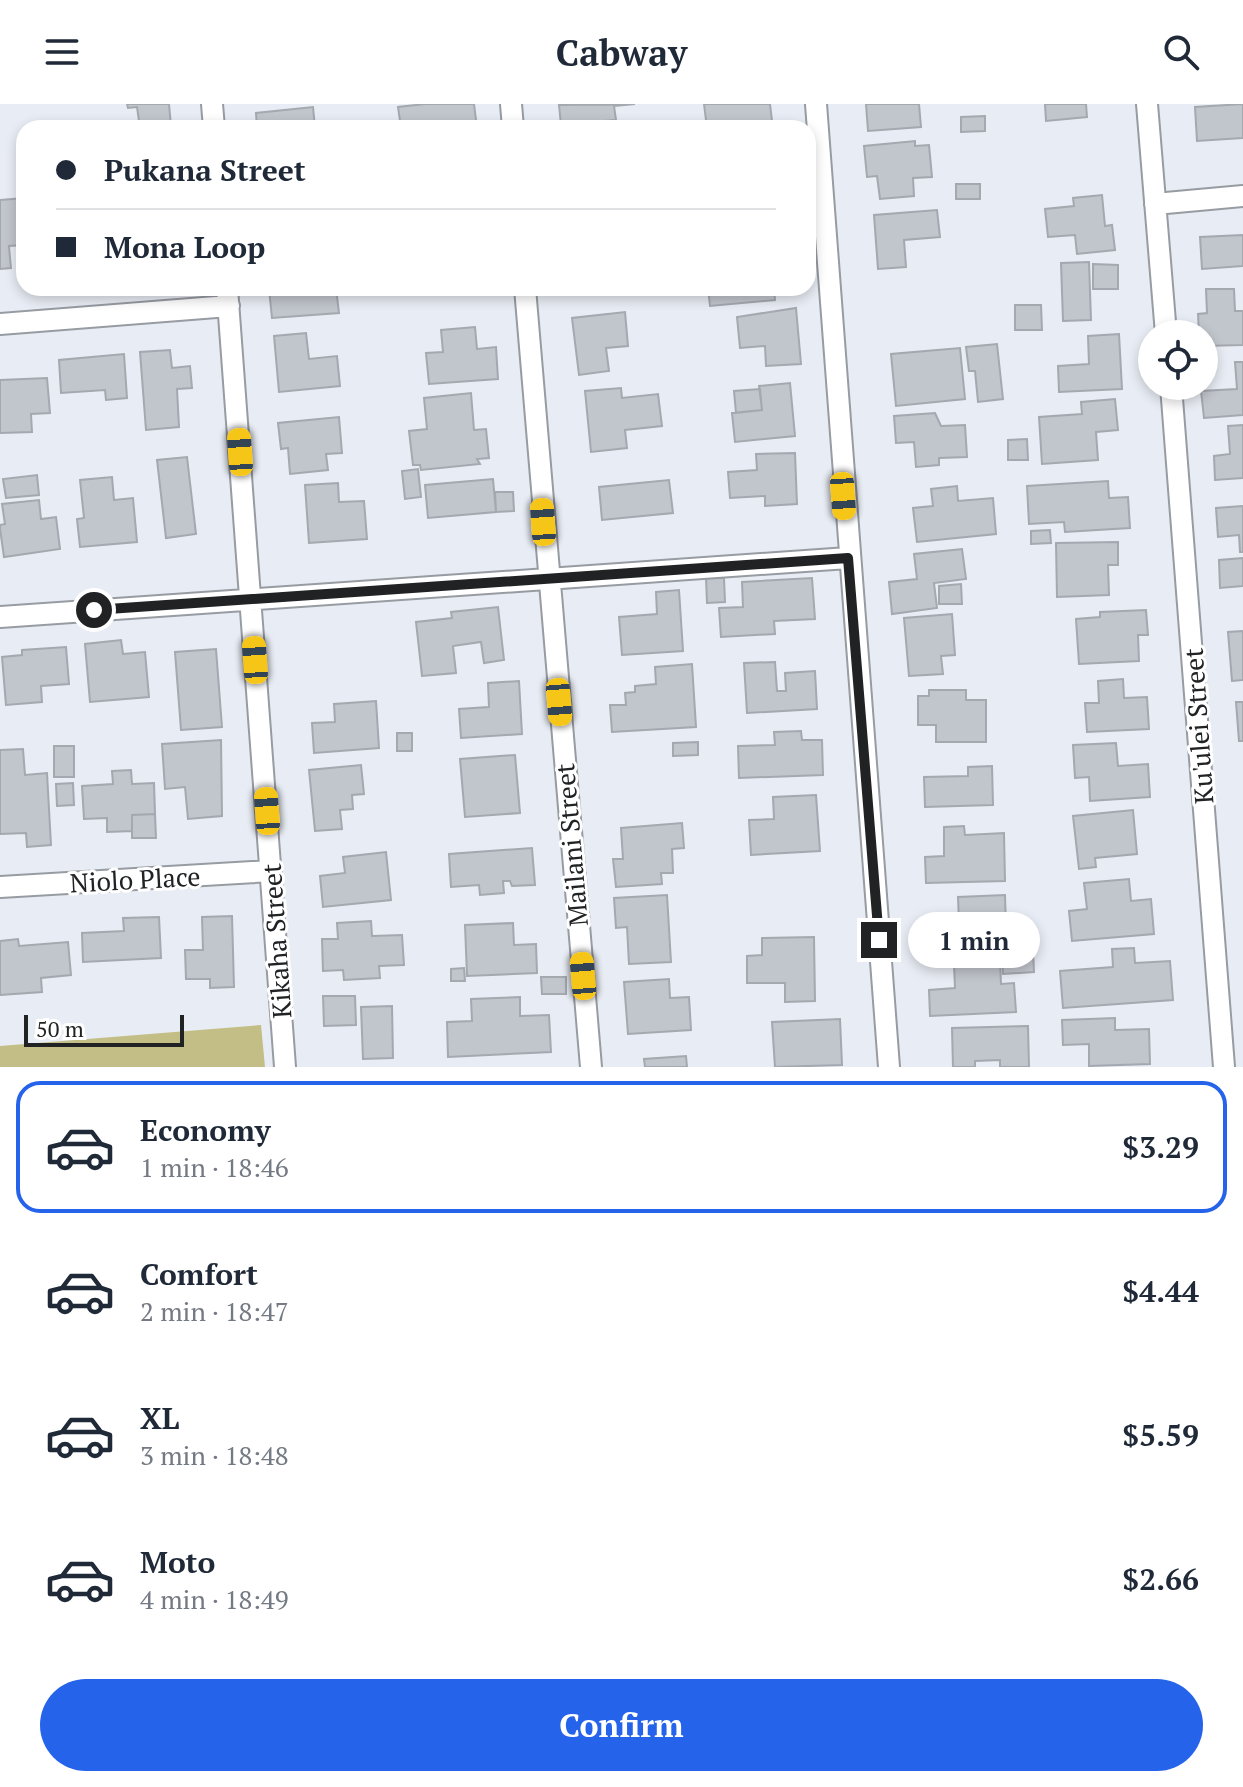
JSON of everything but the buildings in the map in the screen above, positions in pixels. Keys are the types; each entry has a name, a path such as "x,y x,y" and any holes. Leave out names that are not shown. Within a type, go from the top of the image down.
{"street":[{"path":"816,104 848,558 889,1067"},
{"path":"1147,104 1165,320"},
{"path":"1155,204 1243,196"},
{"name":"Mailani Street","path":"526,296 591,1067"},
{"path":"0,324 228,297"},
{"name":"Kikaha Street","path":"228,297 285,1067"},
{"name":"Ku'ulei Street","path":"1172,400 1224,1067"},
{"path":"0,617 848,558"},
{"name":"Niolo Place","path":"0,887 271,871"}],"shaded area":[{"path":"261,1025 265,1067 0,1067 0,1046"}],"route":[{"path":"94,610 848,558 879,940"}]}
